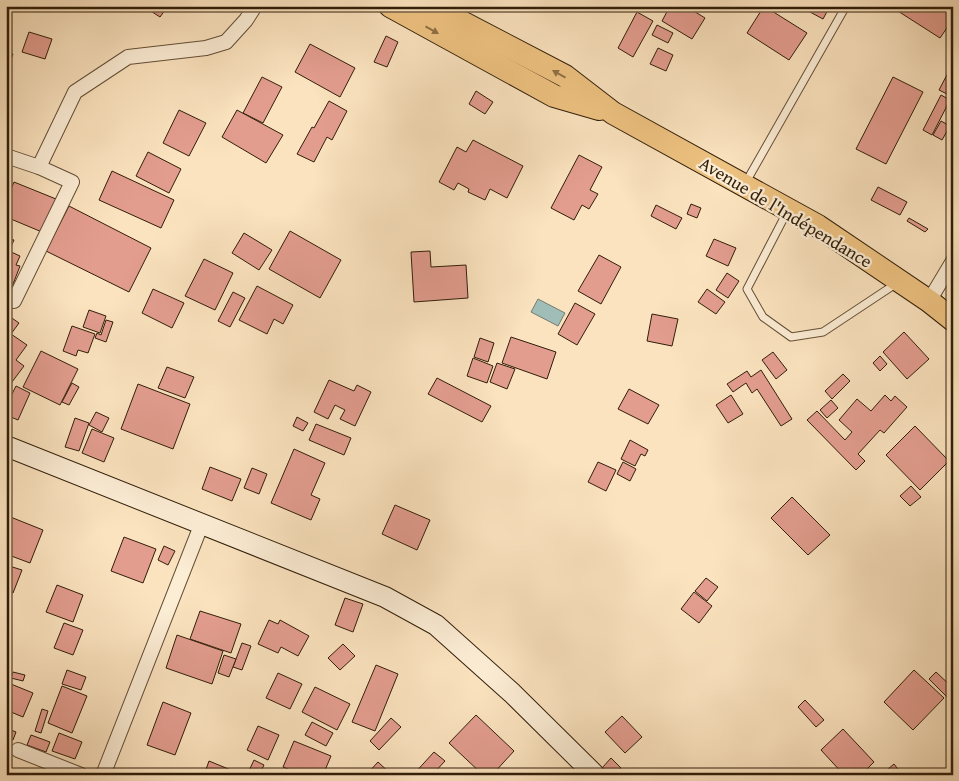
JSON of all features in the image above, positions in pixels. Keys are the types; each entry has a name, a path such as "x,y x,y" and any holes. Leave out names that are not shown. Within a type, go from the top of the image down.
{"main road":[{"name":"Avenue de l'Indépendance","path":"390,6 554,96 613,113"},
{"name":"Avenue de l'Indépendance","path":"431,6 564,76 613,113 818,226 929,301 953,320"}],"street":[{"path":"39,167 75,92 128,58 206,48 226,42 246,20 255,6"},
{"path":"6,156 39,167 72,182 14,301"},
{"path":"929,301 953,261"},
{"path":"6,446 385,597 436,625 512,693 595,775"},
{"path":"103,775 202,523"},
{"path":"18,750 80,775"}],"lane":[{"path":"744,185 846,6"},
{"path":"788,210 747,290 763,317 791,337 823,332 900,281"}],"water":[{"path":"538,299 565,313 558,326 531,312"}],"building":[{"path":"143,6 168,6 160,17"},
{"path":"549,6 561,6 559,11"},
{"path":"670,6 690,6 689,8 705,18 692,39 662,21"},
{"path":"764,6 807,33 789,60 747,33"},
{"path":"799,6 830,6 823,19"},
{"path":"890,6 953,6 953,19 940,38"},
{"path":"637,12 653,21 633,57 618,48"},
{"path":"657,25 673,33 668,43 652,35"},
{"path":"29,32 52,39 45,59 22,52"},
{"path":"386,36 398,42 387,67 374,62"},
{"path":"310,44 355,68 340,97 295,72"},
{"path":"658,48 673,55 666,71 650,64"},
{"path":"6,52 13,54 8,69 6,68"},
{"path":"953,65 953,97 939,90"},
{"path":"262,77 282,87 263,123 243,113"},
{"path":"893,77 923,92 886,164 856,149"},
{"path":"476,91 493,102 485,114 469,104"},
{"path":"941,95 950,100 932,135 923,130"},
{"path":"329,101 347,111 332,140 327,137 314,162 297,154"},
{"path":"179,110 206,123 189,156 163,143"},
{"path":"237,110 283,135 266,163 222,137"},
{"path":"941,121 950,126 942,140 933,135"},
{"path":"473,140 523,166 507,198 490,189 485,200 468,192 469,189 458,183 454,190 439,182 457,147 466,152"},
{"path":"148,152 181,169 169,193 136,176"},
{"path":"579,155 602,167 590,190 598,194 589,209 582,205 574,220 551,208"},
{"path":"112,171 174,200 161,228 99,200"},
{"path":"14,182 56,199 42,232 6,217 6,201"},
{"path":"878,187 907,202 900,215 871,200"},
{"path":"691,204 701,208 697,218 687,214"},
{"path":"656,205 682,218 676,229 651,216"},
{"path":"69,206 151,248 129,292 46,251"},
{"path":"909,218 928,229 925,232 907,221"},
{"path":"290,231 341,260 320,298 269,269"},
{"path":"244,233 272,250 259,270 232,253"},
{"path":"6,238 14,240 9,251 20,256 16,265 20,266 10,292 6,291"},
{"path":"714,239 736,248 728,266 706,256"},
{"path":"430,251 431,267 466,265 468,298 414,302 411,252"},
{"path":"599,255 621,267 601,304 578,291"},
{"path":"204,259 233,273 215,310 185,296"},
{"path":"727,273 739,281 728,298 716,290"},
{"path":"257,286 293,305 283,324 274,319 267,334 239,320"},
{"path":"153,289 184,303 172,328 142,313"},
{"path":"707,289 725,302 716,314 698,302"},
{"path":"233,292 245,298 230,327 218,321"},
{"path":"575,303 595,314 577,345 558,334"},
{"path":"89,310 106,316 100,333 83,327"},
{"path":"6,314 19,323 11,334 27,345 16,360 24,366 6,390"},
{"path":"652,314 678,319 672,346 647,341"},
{"path":"106,320 113,322 106,342 95,338 97,333 101,335"},
{"path":"72,326 95,334 88,353 78,350 76,356 63,351"},
{"path":"904,332 929,359 907,379 883,352"},
{"path":"511,337 556,352 547,379 502,363"},
{"path":"480,338 494,343 488,362 474,357"},
{"path":"41,351 78,369 60,405 23,387"},
{"path":"773,352 787,370 776,379 762,360"},
{"path":"880,356 887,364 880,371 873,363"},
{"path":"473,358 493,366 487,383 467,376"},
{"path":"497,363 515,369 507,389 490,382"},
{"path":"167,367 194,377 185,398 158,388"},
{"path":"761,370 792,419 781,426 757,389 752,393 746,383 733,392 727,384 747,371 751,377"},
{"path":"843,374 850,381 832,399 825,391"},
{"path":"437,378 491,406 482,422 428,394"},
{"path":"329,380 354,391 357,385 371,392 355,426 340,419 345,410 335,405 328,419 314,412"},
{"path":"72,383 79,387 69,405 62,402"},
{"path":"138,384 190,404 173,449 121,429"},
{"path":"16,386 30,393 18,420 6,415 6,406"},
{"path":"629,389 659,405 648,424 618,409"},
{"path":"731,395 743,414 728,423 716,405"},
{"path":"885,395 891,401 895,396 907,407 884,433 880,430 858,454 865,461 856,470 807,420 817,411 845,440 852,432 839,420 857,399 871,411"},
{"path":"831,400 838,408 827,418 820,410"},
{"path":"96,412 109,418 102,432 89,425"},
{"path":"297,417 308,423 303,431 293,426"},
{"path":"75,418 89,423 79,451 65,447"},
{"path":"316,424 351,438 344,455 309,440"},
{"path":"915,426 949,461 920,490 886,455"},
{"path":"92,429 114,438 104,462 82,453"},
{"path":"630,440 648,450 645,456 641,454 635,466 621,459"},
{"path":"294,449 325,463 311,495 320,499 311,520 271,503"},
{"path":"598,462 616,470 606,491 588,482"},
{"path":"623,462 636,469 630,481 617,474"},
{"path":"210,467 241,479 232,501 202,489"},
{"path":"252,468 267,474 259,494 244,488"},
{"path":"911,486 921,497 910,506 900,496"},
{"path":"792,497 830,535 808,555 771,518"},
{"path":"395,505 430,520 417,550 382,534"},
{"path":"8,516 43,530 30,563 6,554 6,520"},
{"path":"124,537 156,549 143,583 111,571"},
{"path":"164,546 175,551 168,565 158,560"},
{"path":"6,565 22,570 13,593 6,591"},
{"path":"706,578 718,587 707,601 695,591"},
{"path":"57,585 83,595 73,622 46,612"},
{"path":"694,592 712,606 699,623 681,609"},
{"path":"345,598 363,604 353,632 335,625"},
{"path":"200,611 241,624 231,653 190,639"},
{"path":"269,620 278,624 280,620 309,636 298,656 281,647 278,653 258,644"},
{"path":"64,623 83,630 73,655 54,648"},
{"path":"177,635 223,651 212,684 166,668"},
{"path":"242,643 251,646 242,670 233,667"},
{"path":"343,644 355,656 340,670 328,658"},
{"path":"224,655 236,659 229,677 218,673"},
{"path":"376,665 398,674 375,731 352,722"},
{"path":"67,670 86,677 81,690 62,684"},
{"path":"914,670 944,698 913,730 884,702"},
{"path":"13,672 25,675 23,681 11,678"},
{"path":"936,672 953,688 953,692 948,698 929,679"},
{"path":"278,673 302,684 290,709 266,698"},
{"path":"6,682 33,693 23,717 6,710"},
{"path":"62,686 87,696 72,733 48,723"},
{"path":"315,687 350,704 337,730 302,712"},
{"path":"805,700 824,720 816,727 798,707"},
{"path":"163,702 191,713 175,755 147,745"},
{"path":"42,709 48,711 41,733 35,731"},
{"path":"476,715 514,751 492,775 483,775 449,743"},
{"path":"622,716 642,737 625,753 605,732"},
{"path":"391,718 401,727 379,750 370,741"},
{"path":"312,722 333,733 326,746 305,735"},
{"path":"258,726 279,735 268,760 247,750"},
{"path":"6,728 16,732 13,740 6,737"},
{"path":"843,729 874,762 861,775 844,775 821,750"},
{"path":"59,733 82,742 75,759 52,751"},
{"path":"31,735 50,742 46,752 27,745"},
{"path":"294,741 331,756 323,775 302,775 283,767"},
{"path":"434,752 445,761 432,775 413,775"},
{"path":"611,758 621,768 615,775 609,775 602,768"},
{"path":"254,760 264,765 259,775 247,775"},
{"path":"209,761 243,775 204,775"},
{"path":"378,762 392,775 366,775"},
{"path":"894,764 901,773 899,775 881,775"}]}
